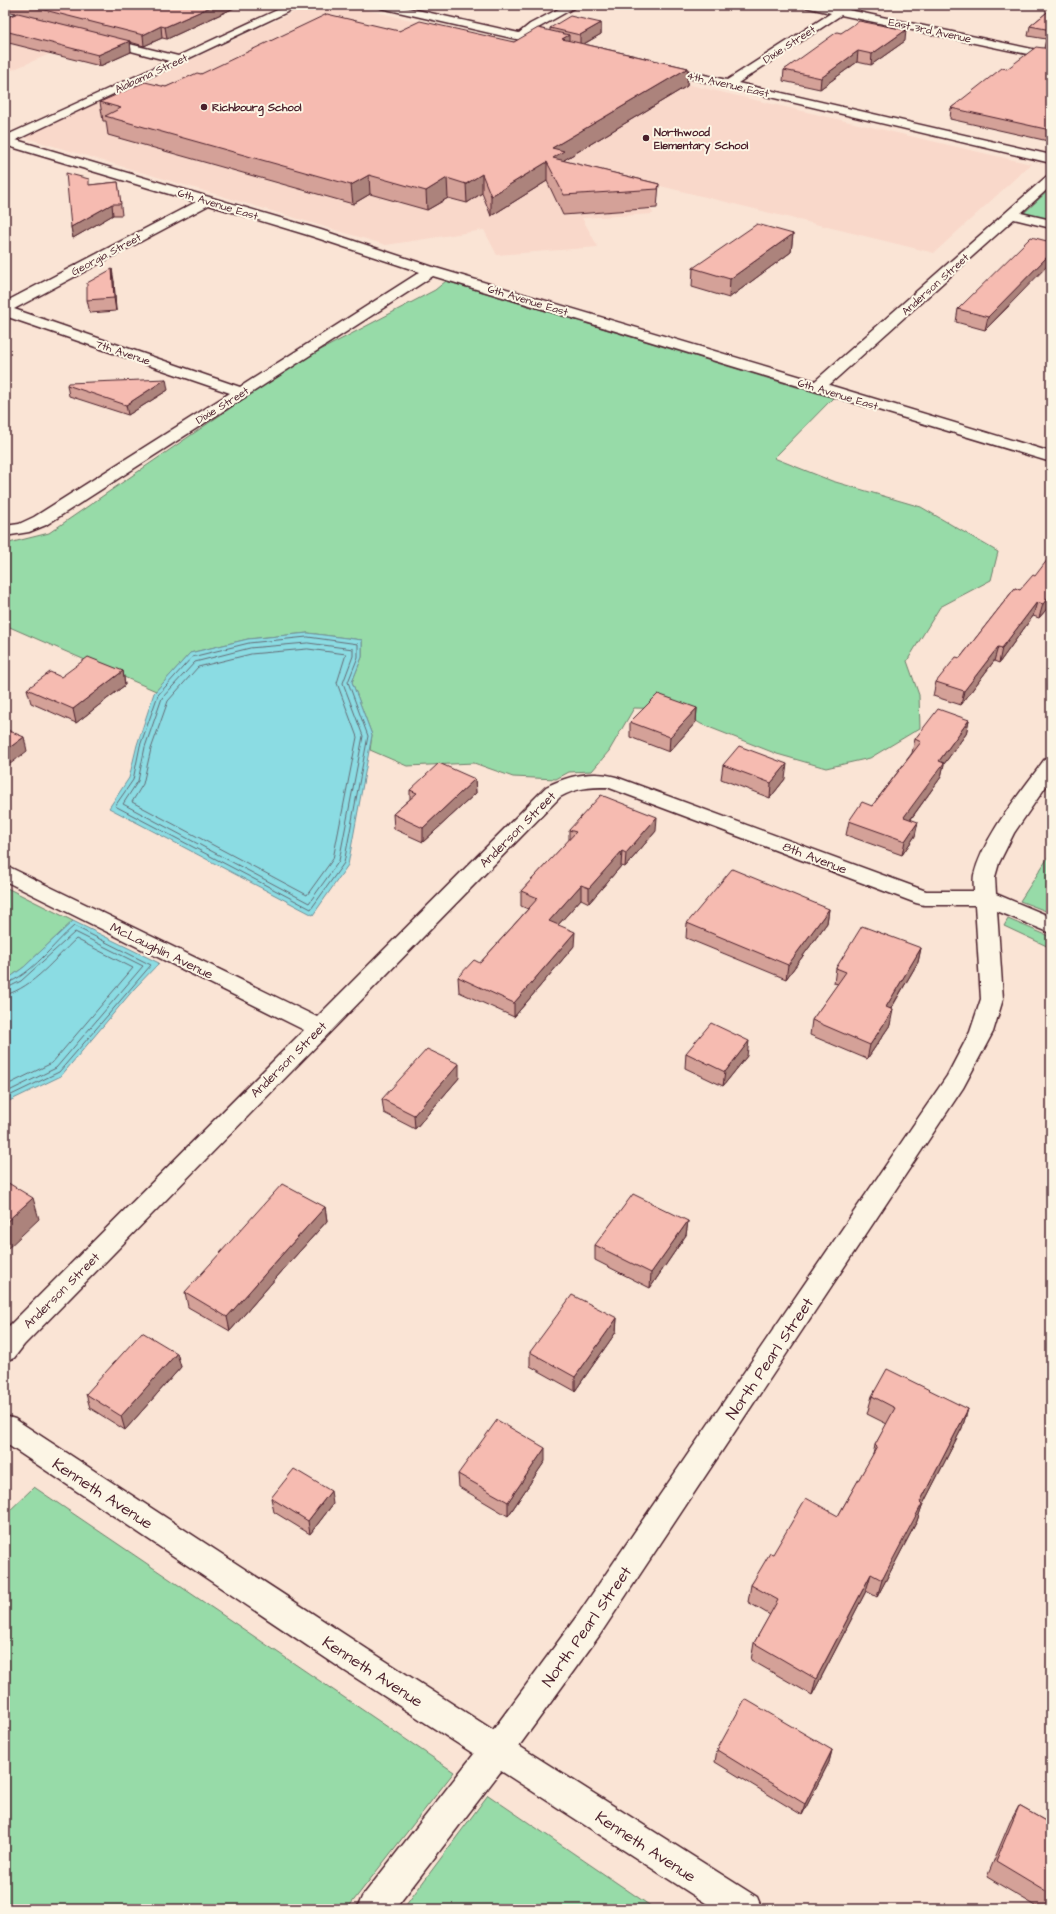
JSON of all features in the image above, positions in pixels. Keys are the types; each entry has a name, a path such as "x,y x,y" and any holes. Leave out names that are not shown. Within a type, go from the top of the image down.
{"street":[{"path":"6,16 33,5"},
{"name":"Alabama Street","path":"5,141 298,5"},
{"path":"381,5 560,46"},
{"path":"521,37 534,26 574,5"},
{"name":"East 3rd Avenue","path":"809,5 1051,56"},
{"name":"Dixie Street","path":"729,84 849,5"},
{"path":"6,16 23,19"},
{"path":"92,37 180,60"},
{"name":"4th Avenue East","path":"644,65 1051,159"},
{"name":"6th Avenue East","path":"5,141 352,244 431,271 1051,458"},
{"name":"Anderson Street","path":"818,388 1051,179"},
{"name":"Georgia Street","path":"5,308 207,201"},
{"path":"1012,215 1051,224"},
{"name":"Dixie Street","path":"7,530 23,528 40,521 431,271"},
{"name":"7th Avenue","path":"5,311 241,392"},
{"name":"North Pearl Street","path":"374,1909 497,1750 592,1620 950,1089 975,1047 988,1014 992,999 984,877 988,863 1008,828 1051,764"},
{"name":"Anderson Street","path":"5,1350 26,1326 553,792 568,783 581,781"},
{"name":"8th Avenue","path":"581,781 609,781 628,787 924,898 985,898 1051,925"},
{"name":"McLaughlin Avenue","path":"5,872 319,1028"},
{"name":"Kenneth Avenue","path":"5,1428 349,1656 744,1909"}],"shaded area":[{"name":"Northwood Elementary School","path":"310,5 346,5 1031,164 934,253 644,182 653,214 582,218 598,247 497,255 484,230 386,245 23,137"},
{"path":"5,20 85,39 5,73"}],"green space":[{"path":"1051,188 1051,220 1024,213"},
{"path":"446,281 833,398 774,458 832,481 921,507 998,552 991,580 940,607 907,661 919,695 920,728 870,758 826,768 777,754 701,724 677,709 634,708 609,751 592,771 569,772 556,779 513,777 474,763 407,766 370,750 372,735 352,682 362,657 362,640 308,633 248,639 190,653 156,691 5,625 5,544 49,533 255,391 313,354 435,290"},
{"path":"1051,853 1051,913 1020,901"},
{"path":"5,887 73,921 24,967 5,981"},
{"path":"1008,919 1051,937 1051,948 1004,926"},
{"path":"34,1487 454,1772 347,1909 5,1909 5,1515"},
{"path":"488,1795 655,1909 403,1909"}],"water":[{"path":"308,633 362,640 362,657 352,682 372,735 348,865 313,915 109,808 129,778 137,745 154,693 190,653 248,639"},
{"path":"73,921 159,963 134,989 61,1076 5,1103 5,981 24,967"}],"building":[{"path":"25,5 215,5 165,27 161,26 143,35"},
{"path":"1051,9 1051,30 1030,26"},
{"path":"18,13 130,41 98,55 5,31 5,18"},
{"path":"327,14 399,31 420,21 514,42 538,28 569,35 562,39 688,68 552,148 564,151 553,158 659,184 658,189 564,195 547,162 491,196 482,174 466,184 447,178 426,191 369,175 351,185 105,116 121,108 100,102 145,82 166,87 197,73 201,74"},
{"path":"570,16 601,23 580,35 550,28"},
{"path":"859,21 906,30 872,54 858,51 821,78 784,70 837,32 841,33"},
{"path":"1051,36 1051,41 1046,40"},
{"path":"1036,47 1051,49 1050,130 951,108 1002,68 1007,69"},
{"path":"66,173 89,179 89,185 118,182 121,204 112,204 71,227"},
{"path":"757,224 793,234 730,279 693,268"},
{"path":"1031,237 1051,242 1051,253 988,317 958,309"},
{"path":"112,269 114,298 87,300 87,283"},
{"path":"166,379 126,405 67,385 68,383"},
{"path":"1051,555 1051,594 1043,604 1037,602 1002,648 998,647 964,691 936,682 956,657 960,658 1015,588 1020,590 1033,575 1035,576"},
{"path":"88,657 123,671 73,709 27,689 50,672 61,677"},
{"path":"658,694 697,708 670,737 630,722"},
{"path":"938,709 969,720 939,761 944,763 904,817 918,822 905,841 849,821 862,802 872,806 921,742 915,739"},
{"path":"5,729 24,737 5,751"},
{"path":"739,746 787,764 771,783 723,765"},
{"path":"439,763 475,779 423,828 393,814 417,793 410,790"},
{"path":"601,795 657,817 626,853 622,851 589,888 581,885 549,921 575,932 514,1003 458,977 474,960 480,963 538,898 521,891 576,832 569,830"},
{"path":"732,869 829,909 788,965 687,923"},
{"path":"862,926 921,948 886,1007 893,1010 870,1045 812,1020 846,972 836,968"},
{"path":"711,1023 749,1041 725,1072 686,1053"},
{"path":"427,1049 459,1064 414,1115 382,1099"},
{"path":"5,1181 33,1198 5,1223"},
{"path":"282,1184 325,1207 227,1317 185,1292"},
{"path":"633,1194 688,1221 651,1273 595,1245"},
{"path":"572,1295 617,1318 575,1377 530,1352"},
{"path":"142,1332 177,1353 121,1416 86,1394"},
{"path":"887,1369 968,1409 920,1502 922,1504 882,1580 871,1574 816,1679 754,1643 778,1600 751,1585 770,1553 773,1554 806,1498 838,1516 877,1447 875,1445 895,1408 872,1396"},
{"path":"497,1420 545,1448 508,1502 458,1474"},
{"path":"294,1469 331,1491 308,1521 271,1498"},
{"path":"745,1699 832,1750 805,1804 717,1750"},
{"path":"1019,1806 1049,1823 1051,1819 1051,1894 996,1861"}],"place":[{"name":"Richbourg School","path":"204,107"},
{"name":"Northwood Elementary School","path":"646,138"}]}
